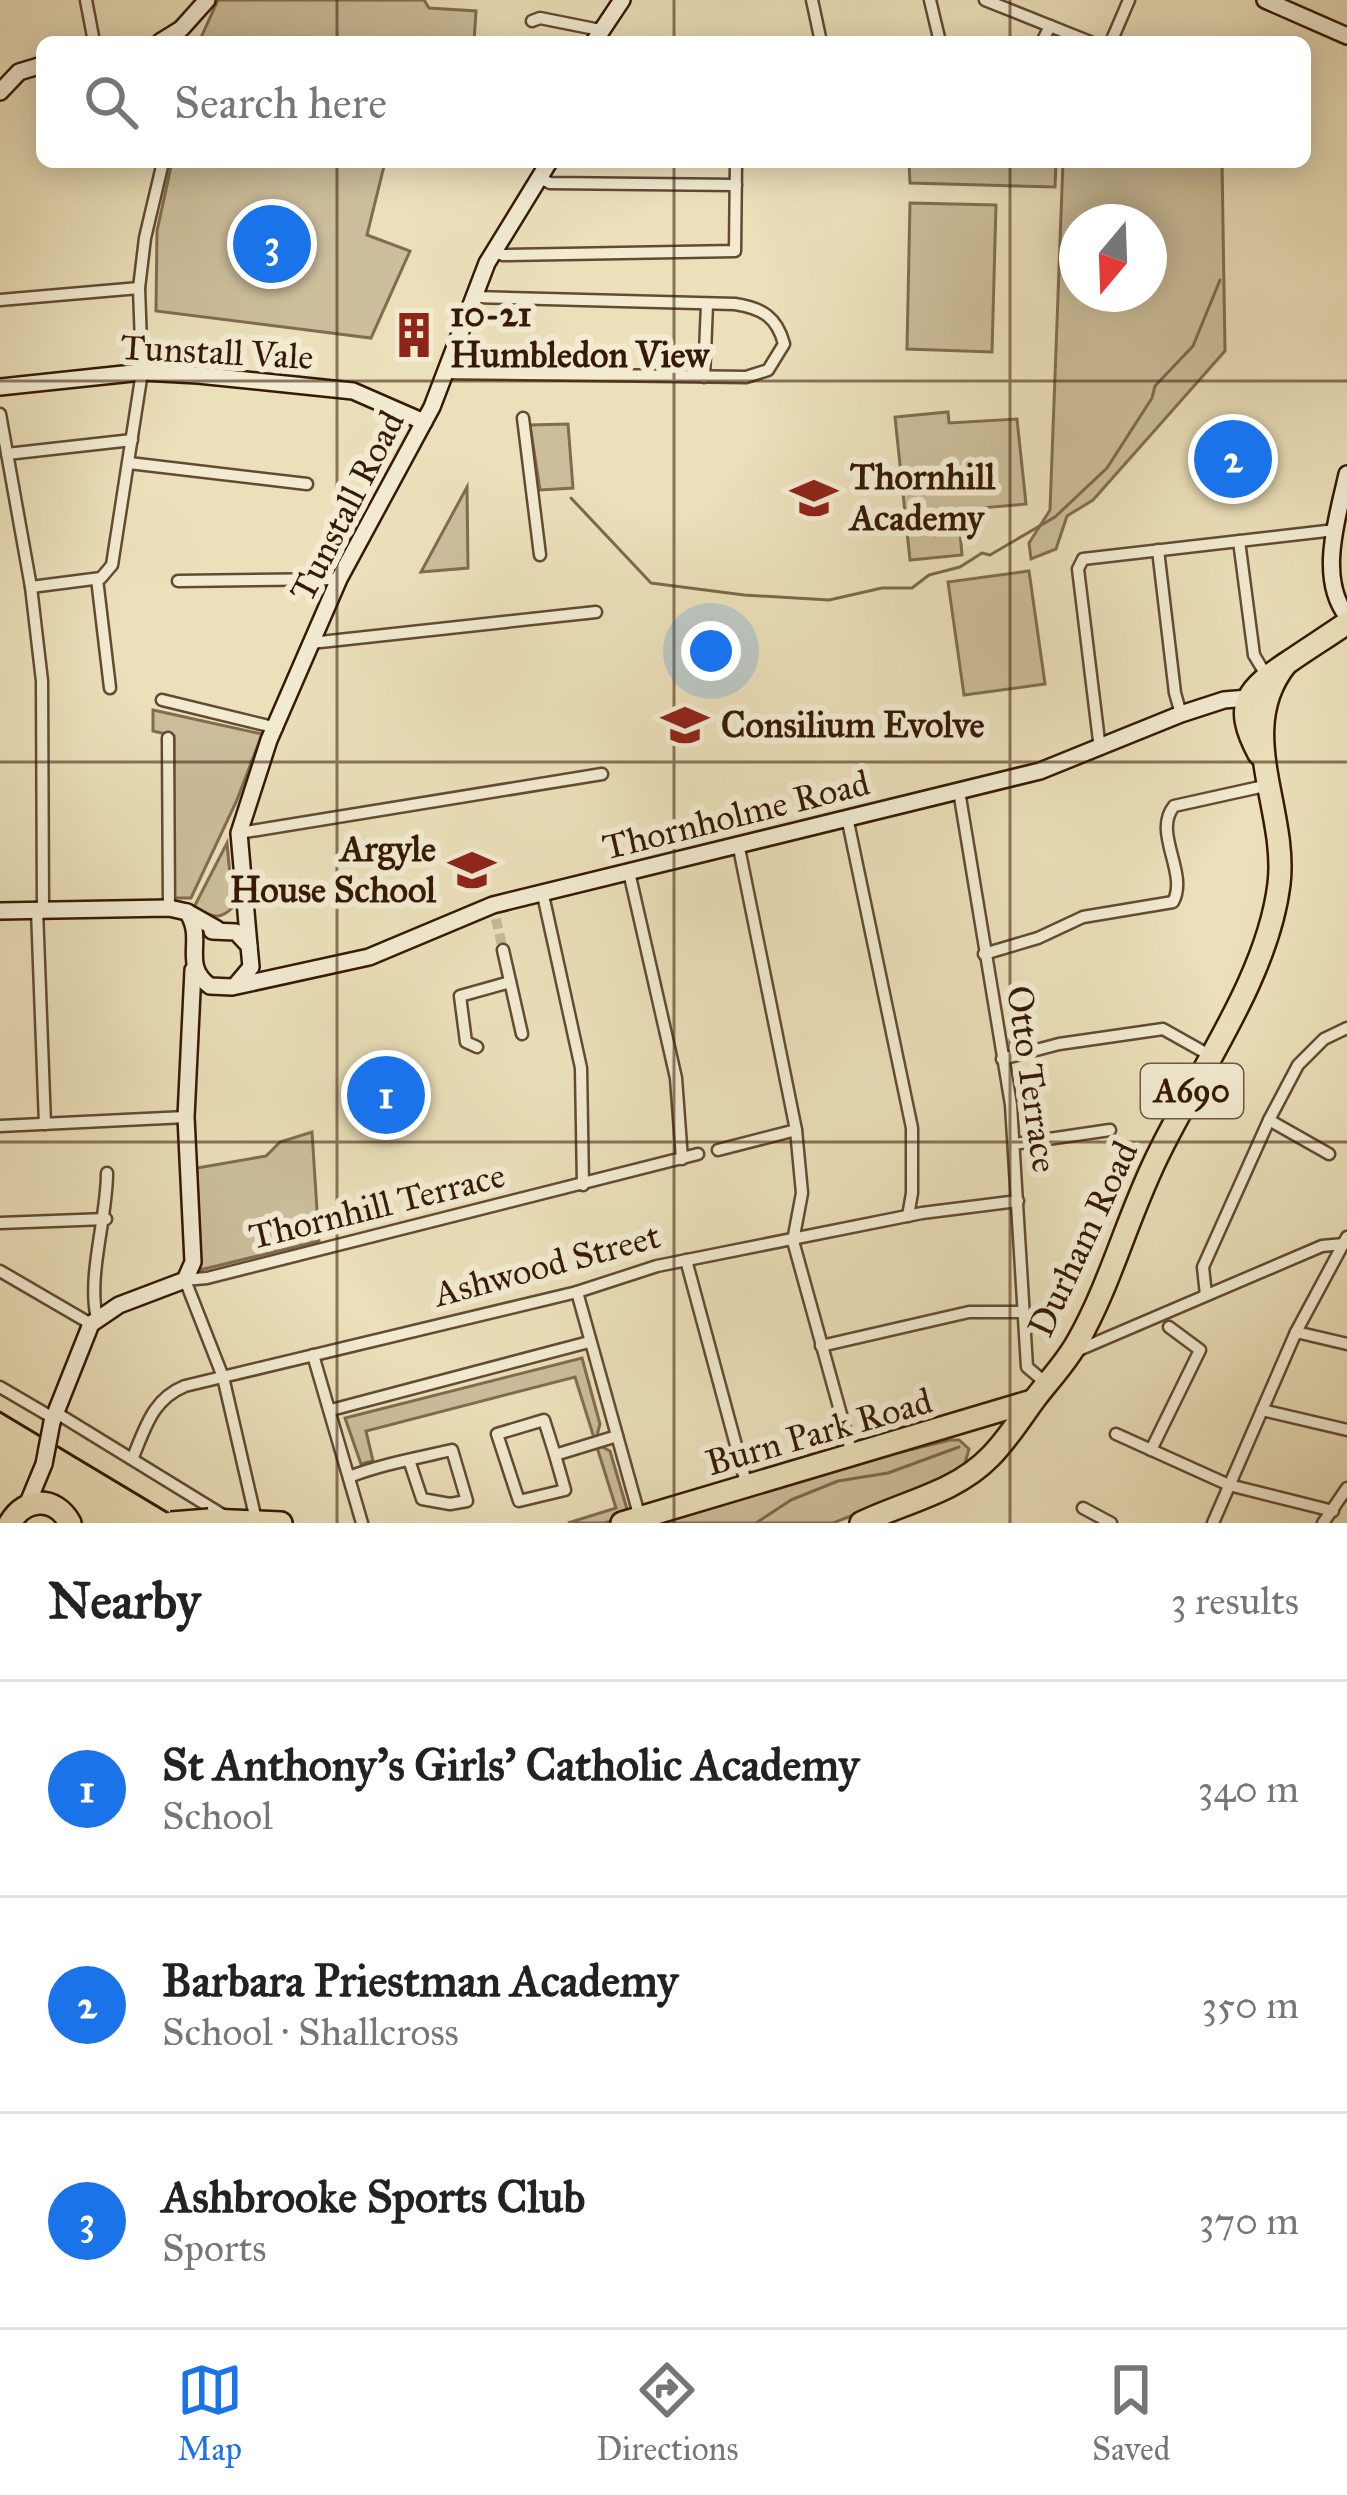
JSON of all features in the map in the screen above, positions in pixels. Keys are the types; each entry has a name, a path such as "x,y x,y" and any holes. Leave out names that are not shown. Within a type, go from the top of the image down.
{"highway":[{"path":"1263,688 1347,620"},
{"name":"Durham Road","path":"1038,1386 1070,1353 1144,1182 1211,1057 1260,951 1276,902 1280,851 1264,761 1263,688"},
{"name":"Burn Park Road","path":"631,1520 944,1430 1038,1386"},
{"name":"A690","path":"861,1523 970,1475 991,1457 1038,1386"},
{"path":"944,1430 961,1433 973,1444 976,1459 970,1475"},
{"path":"1,1505 17,1514 40,1502 88,1523"},
{"path":"171,1523 219,1519 281,1523"}],"street":[{"path":"86,0 93,36"},
{"path":"184,35 207,0"},
{"path":"532,22 539,18 597,36 622,0"},
{"path":"812,0 820,36"},
{"path":"930,0 939,36"},
{"path":"985,0 1075,36"},
{"path":"1114,36 1129,0"},
{"path":"1265,0 1347,36"},
{"path":"1045,36 1050,26"},
{"path":"0,92 19,72 36,67"},
{"path":"31,587 97,579 112,565 142,372 140,288 145,238 162,168"},
{"name":"Tunstall Road","path":"250,951 239,833 246,803 339,579 424,422 494,251 546,168"},
{"path":"494,251 503,255 735,251 736,168"},
{"path":"540,178 550,183 736,185"},
{"path":"0,300 140,288"},
{"path":"446,373 746,377 768,370 784,344 779,327 756,307 474,297"},
{"path":"704,377 707,304"},
{"name":"Tunstall Vale","path":"0,387 142,372 353,391 424,422"},
{"path":"0,414 31,587 42,681 45,1124"},
{"path":"523,418 540,555"},
{"path":"7,454 132,440"},
{"path":"129,464 307,484"},
{"path":"1347,474 1332,557 1336,596 1347,620"},
{"path":"1100,749 1078,568 1082,559 1335,530"},
{"path":"1239,541 1263,688"},
{"path":"1158,550 1181,714"},
{"path":"97,579 110,688"},
{"path":"178,581 339,579"},
{"path":"311,643 596,612"},
{"name":"Thornholme Road","path":"228,988 369,957 543,895 1040,770 1181,714 1263,688"},
{"path":"162,700 277,728"},
{"path":"168,738 169,908"},
{"path":"239,833 602,774"},
{"path":"984,955 1084,917 1173,902 1179,891 1168,813 1174,806 1269,785"},
{"name":"Otto Terrace","path":"959,791 1014,1144 1027,1367 1038,1386"},
{"path":"847,817 912,1128 908,1216"},
{"path":"738,843 796,1130 802,1193 793,1241 852,1454"},
{"path":"629,872 676,1078 682,1159"},
{"name":"Tunstall Road","path":"222,929 242,890"},
{"path":"543,895 581,1069 584,1185"},
{"path":"0,911 169,908 187,912 243,938 260,970 282,977"},
{"path":"187,912 195,926 196,944 186,1117 193,1262 185,1280 223,1377 256,1520"},
{"path":"196,944 222,929"},
{"path":"503,950 522,1034"},
{"path":"190,1023 198,1002 249,972 250,951"},
{"path":"193,967 204,983 228,988"},
{"path":"476,1046 466,1042 460,996 510,982"},
{"path":"1206,1295 1203,1267 1226,1208 1298,1065 1324,1039 1347,1028"},
{"path":"1002,1059 1059,1044 1162,1029 1211,1057"},
{"path":"0,1126 186,1117"},
{"path":"1269,1120 1329,1154"},
{"path":"718,1150 796,1130"},
{"path":"1014,1144 1110,1130"},
{"name":"Thornhill Terrace","path":"185,1280 698,1154"},
{"path":"64,1515 46,1490 43,1469 53,1417 94,1322 107,1173"},
{"name":"Ashwood Street","path":"133,1457 164,1395 223,1377 577,1292 657,1265 908,1216 1018,1201"},
{"path":"0,1222 106,1219"},
{"path":"1070,1353 1322,1246 1346,1242"},
{"path":"1213,1523 1296,1332 1346,1242"},
{"path":"686,1260 747,1486"},
{"path":"0,1271 94,1322"},
{"path":"94,1322 119,1305 185,1280"},
{"path":"577,1292 617,1436 631,1520"},
{"path":"821,1346 969,1312 1023,1312"},
{"path":"1151,1450 1200,1350 1169,1327"},
{"path":"1296,1332 1347,1344"},
{"path":"331,1410 589,1342"},
{"path":"313,1355 362,1523"},
{"path":"0,1387 133,1457 219,1519"},
{"path":"1262,1410 1347,1430"},
{"path":"544,1420 555,1455 565,1490 519,1501 497,1434 544,1420"},
{"path":"1116,1434 1229,1485 1333,1511"},
{"path":"555,1455 617,1436"},
{"path":"349,1478 409,1460 452,1450 467,1501 450,1504 422,1499 409,1460"},
{"path":"17,1514 43,1469"},
{"path":"1323,1523 1347,1488"},
{"path":"1083,1508 1107,1522"}],"shaded area":[{"path":"218,0 424,0 429,8 476,11 474,36 202,36"},
{"path":"171,168 384,168 367,235 410,251 371,338 156,311 157,231"},
{"path":"909,168 1056,168 1055,187 910,183"},
{"path":"1063,168 1222,168 1225,351 1093,500 1067,516 1056,549 1031,559 1029,543 1050,510 1059,269 1059,312 1167,312 1167,204 1061,204"},
{"path":"910,203 996,205 992,352 907,349"},
{"path":"948,412 949,423 1017,419 1026,504 958,510 962,555 910,560 895,417"},
{"path":"568,424 573,488 540,490 530,425"},
{"path":"467,487 468,568 421,572"},
{"path":"1029,571 1045,684 964,695 948,582"},
{"path":"153,710 262,734 191,898 173,898 174,736 153,731"},
{"path":"227,843 233,907 215,916 194,907"},
{"path":"312,1132 319,1241 200,1270 197,1168 266,1156 280,1142"},
{"path":"582,1358 600,1424 595,1442 575,1377 366,1431 373,1461 361,1464 345,1418"},
{"path":"959,1440 969,1449 964,1467 833,1523 658,1523 856,1463"},
{"path":"596,1443 610,1451 629,1516 604,1523 568,1523 616,1508"}],"waterway":[{"path":"571,498 651,583 829,600 882,588 912,588 929,575 960,567 982,553 990,555 1055,517 1107,468 1155,386 1193,346 1220,280"},
{"path":"756,1523 791,1500 838,1481 888,1473 959,1447"}],"tunnel":[{"path":"496,919 503,950"}],"tram line":[{"path":"0,1412 185,1523"}],"place":[{"name":"Ashbrooke Sports Club","path":"272,244"},
{"name":"10-21 Humbledon View","path":"414,335"},
{"name":"Barbara Priestman Academy","path":"1233,459"},
{"name":"Thornhill Academy","path":"814,498"},
{"name":"Consilium Evolve","path":"685,725"},
{"name":"Argyle House School","path":"472,870"},
{"name":"St Anthony's Girls' Catholic Academy","path":"386,1095"}]}
